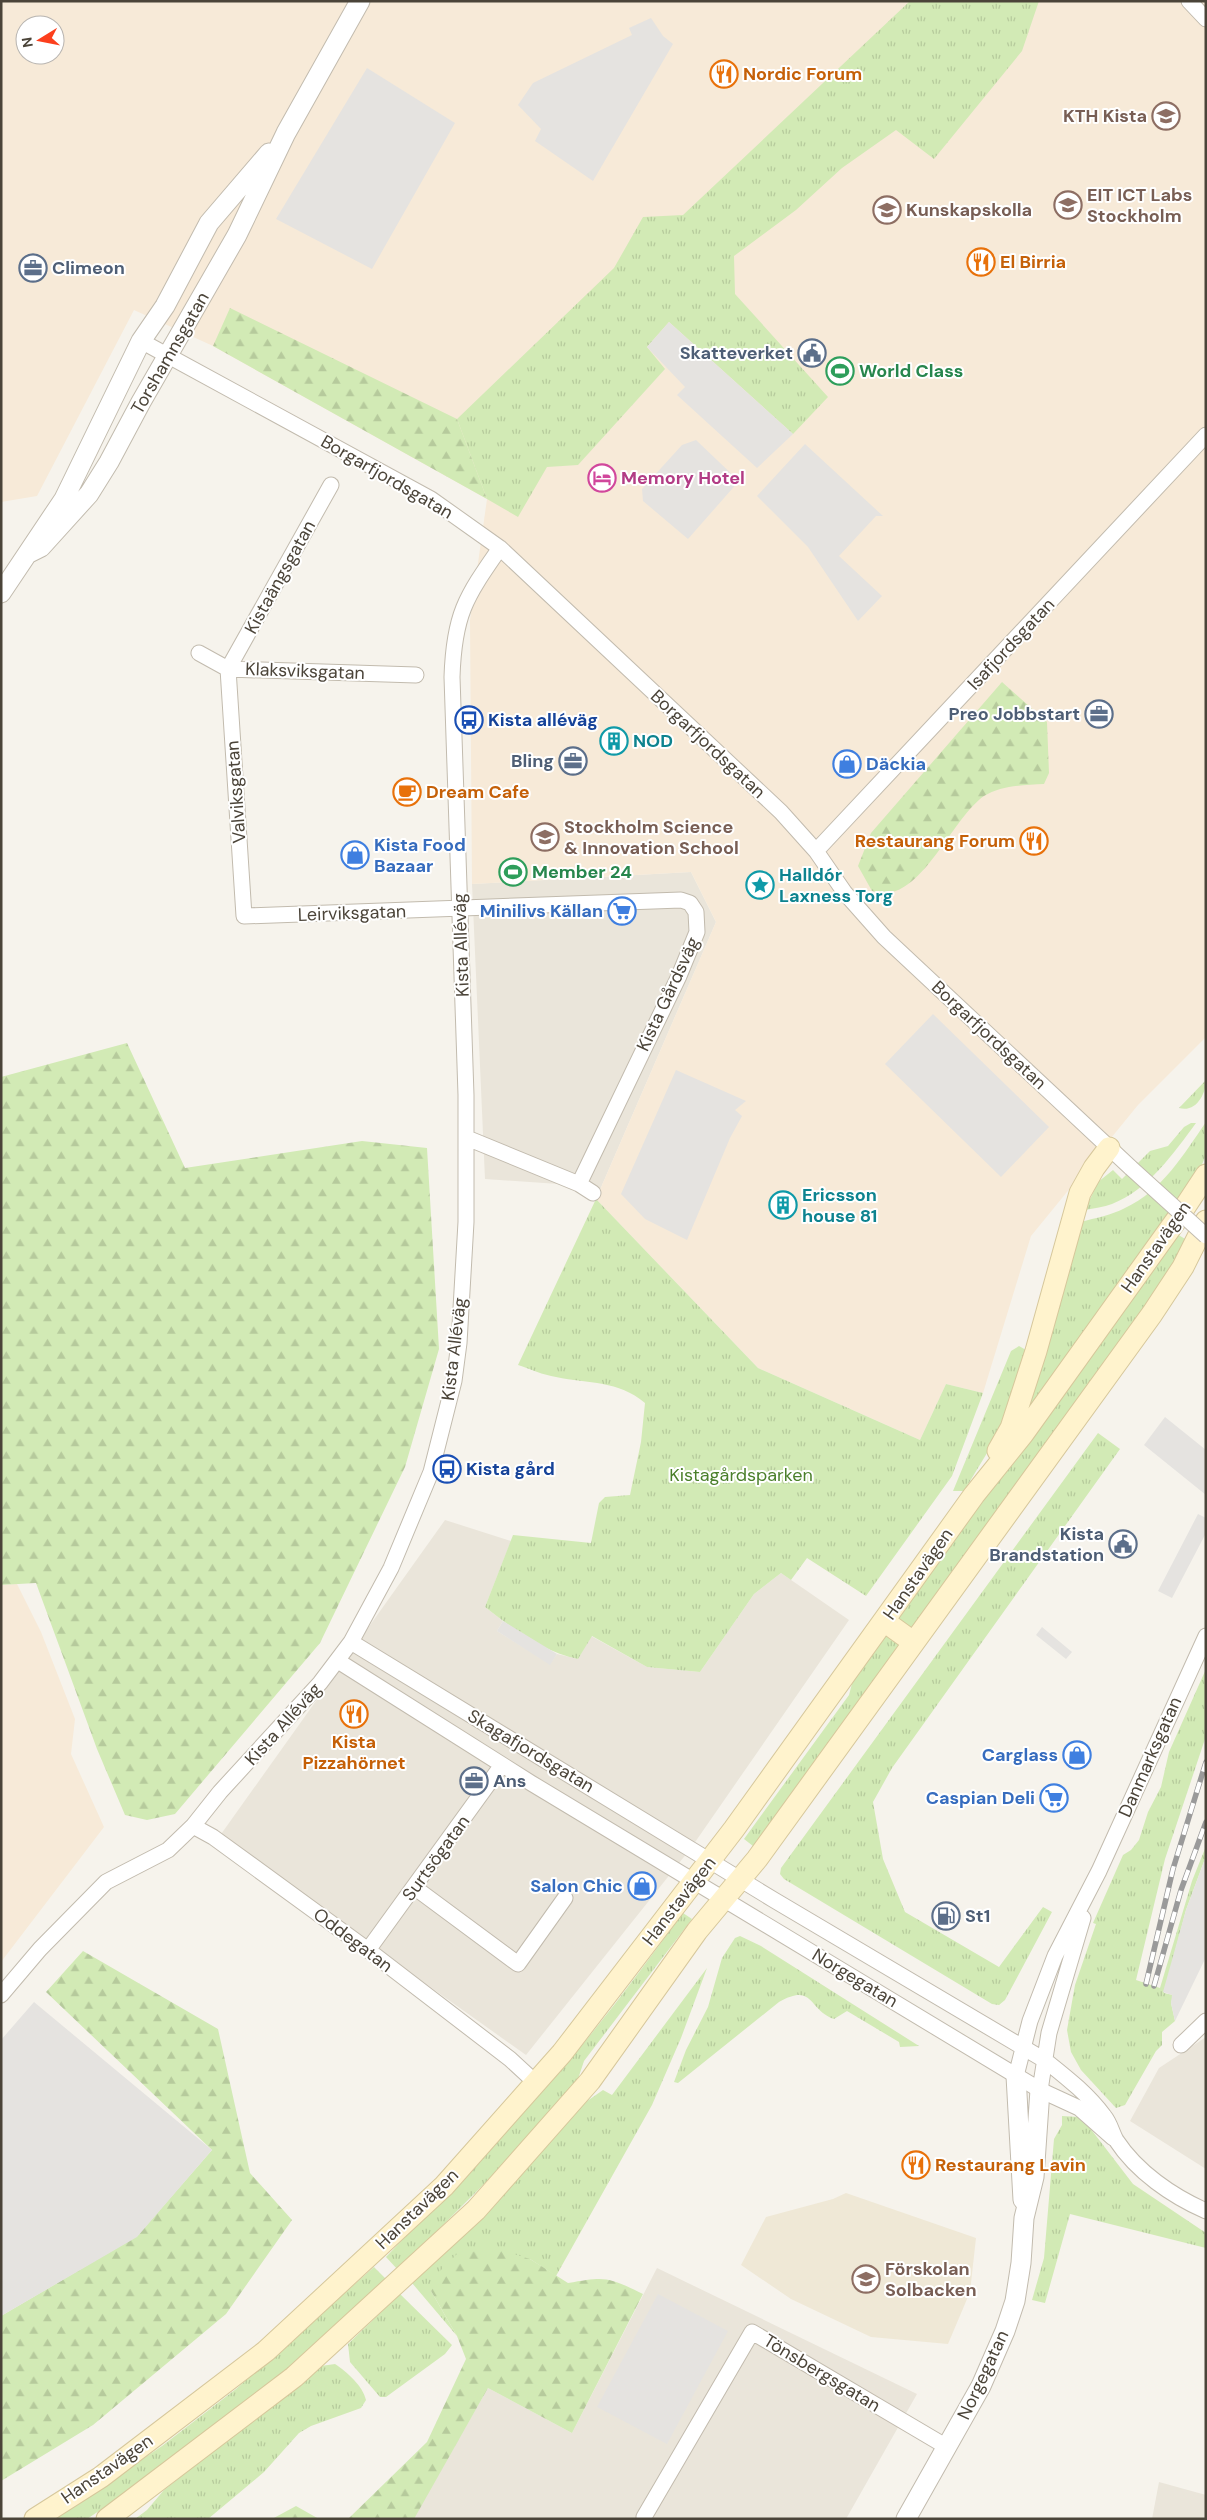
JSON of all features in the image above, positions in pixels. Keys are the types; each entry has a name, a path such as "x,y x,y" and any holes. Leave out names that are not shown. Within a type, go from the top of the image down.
{"main road":[{"path":"974,1495 1010,1428 1036,1350 1080,1193 1094,1168 1109,1148"},
{"name":"Hanstavägen","path":"35,2519 101,2478 266,2351 444,2186 562,2054 711,1860 974,1495 1024,1434 1172,1227 1206,1175"},
{"name":"Hanstavägen","path":"107,2519 294,2377 476,2210 590,2081 697,1932 740,1879 1152,1314 1183,1267 1206,1221"},
{"path":"884,1621 913,1642"}],"street":[{"name":"Torshamnsgatan","path":"29,553 40,547 89,494 237,236 286,133 360,1"},
{"path":"1189,1 1206,19"},
{"name":"Torshamnsgatan","path":"1,592 64,499 141,341 165,306 209,223 286,133"},
{"name":"Borgarfjordsgatan","path":"141,341 431,499 500,548 781,812 816,851 845,893 884,937 1109,1148 1206,1236"},
{"name":"Isafjordsgatan","path":"816,851 1206,436"},
{"name":"Kistaängsgatan","path":"228,669 331,485"},
{"name":"Kista Alléväg","path":"1,1995 40,1949 106,1882 168,1850 193,1826 220,1792 338,1661 351,1642 390,1568 432,1472 454,1381 459,1343 466,1222 467,1138 453,644 459,616 469,593 500,548"},
{"name":"Klaksviksgatan","path":"199,653 228,669 416,675"},
{"name":"Valviksgatan","path":"228,669 244,916"},
{"name":"Kista Gårdsväg","path":"460,910 680,900 690,903 696,912 697,932 679,976 579,1184"},
{"name":"Leirviksgatan","path":"244,916 460,910"},
{"path":"467,1138 579,1184 593,1193"},
{"name":"Danmarksgatan","path":"1022,2046 1056,1956 1095,1879 1206,1636"},
{"name":"Skagafjordsgatan","path":"351,1642 711,1860"},
{"name":"Skagafjordsgatan","path":"338,1661 502,1765 694,1882"},
{"name":"Surtsögatan","path":"368,1950 502,1765"},
{"name":"Oddegatan","path":"193,1826 213,1838 368,1950 510,2059 536,2083"},
{"name":"Norgegatan","path":"711,1860 1046,2061 1040,2090 1034,2177 1024,2218"},
{"name":"Danmarksgatan","path":"1046,2061 1050,2032 1095,1879"},
{"name":"Norgegatan","path":"694,1882 1040,2090"},
{"path":"414,1887 518,1964 565,1898"},
{"path":"1181,2045 1206,2021"},
{"name":"Norgegatan","path":"906,2519 980,2386 1005,2331 1014,2301 1020,2272 1024,2218 1016,2076 1022,2046"},
{"path":"1046,2061 1082,2091 1105,2117 1116,2140 1132,2161 1152,2179 1191,2205 1206,2211"},
{"path":"1040,2090 1078,2108 1116,2140"},
{"name":"Tönsbergsgatan","path":"644,2517 752,2332 947,2447"}],"shaded area":[{"path":"1,1 1206,1 1206,1037 1138,1105 1031,1236 983,1393 946,1384 920,1440 758,1368 596,1199 716,922 691,872 472,884 470,620 487,499 213,346 134,310 37,496 1,502"},
{"path":"651,18 663,36 673,44 593,181 535,141 541,129 518,105 533,83 632,35 629,28"},
{"path":"367,68 455,123 372,269 276,219"},
{"path":"669,322 793,434 757,468 677,395 685,387 647,347"},
{"name":"Memory Hotel","path":"696,440 739,481 688,539 643,501 642,489 682,445"},
{"path":"805,444 883,516 876,516 839,556 882,596 858,621 808,547 757,496"},
{"path":"691,872 716,922 596,1199 573,1185 485,1179 472,884"},
{"path":"933,1014 1049,1127 1001,1177 885,1064"},
{"path":"676,1070 746,1101 735,1110 742,1116 730,1138 687,1240 645,1219 621,1194"},
{"path":"1165,1417 1206,1450 1206,1495 1144,1445"},
{"path":"1198,1514 1206,1518 1206,1533 1172,1598 1158,1591"},
{"path":"445,1520 511,1541 485,1607 503,1621 497,1631 550,1664 557,1654 578,1659 591,1636 647,1667 700,1672 754,1594 781,1573 849,1620 691,1848 526,2055 219,1837"},
{"path":"17,1584 41,1632 75,1719 71,1754 104,1827 1,1962 1,1585"},
{"path":"503,1621 557,1654 550,1665 497,1631"},
{"path":"1042,1627 1072,1652 1066,1659 1036,1635"},
{"path":"1206,1856 1206,1957 1175,2021 1171,2003 1172,1995 1163,1992 1186,1910"},
{"path":"34,2002 212,2150 137,2237 1,2316 1,2040"},
{"path":"1206,2037 1206,2169 1130,2121 1159,2068"},
{"name":"Förskolan Solbacken","path":"846,2193 976,2238 970,2292 948,2344 871,2337 791,2299 741,2265 766,2217 833,2199"},
{"path":"657,2268 917,2394 846,2519 413,2519 488,2388 572,2433"},
{"path":"658,2294 728,2331 667,2444 597,2407"},
{"path":"1159,2482 1206,2495 1206,2519 1152,2519"}],"green space":[{"path":"910,1 1039,1 1022,51 934,159 896,130 842,168 796,210 734,256 735,294 828,397 793,434 669,322 647,347 665,369 578,465 547,467 518,517 487,499 457,419 614,268 643,217 683,215"},
{"path":"230,308 457,419 487,499 213,346"},
{"path":"1002,682 1047,722 1049,773 1044,784 1005,788 984,796 962,819 915,879 902,888 888,893 872,891 858,866 871,833"},
{"path":"127,1043 185,1168 362,1141 427,1148 439,1349 405,1467 320,1643 175,1814 147,1820 125,1815 97,1749 36,1583 1,1585 1,1077"},
{"path":"1206,1080 1204,1091 1199,1101 1190,1108 1179,1108"},
{"path":"1206,1122 1206,1155 1197,1176 1025,1417 1081,1222 1120,1210 1138,1201 1150,1192 1171,1171"},
{"path":"1191,1123 1196,1123 1159,1170 1137,1190 1112,1204 1085,1210 1098,1182 1113,1170 1122,1179 1150,1151 1168,1146 1184,1127"},
{"name":"Kistagårdsparken","path":"596,1199 758,1368 920,1440 946,1384 983,1393 952,1476 866,1596 807,1558 791,1580 781,1573 754,1594 700,1672 647,1667 592,1636 578,1659 565,1656 529,1639 485,1607 513,1535 591,1543 599,1503 605,1497 630,1495 641,1442 645,1403 624,1390 614,1387 551,1376 518,1365"},
{"path":"1175,1233 1187,1240 1158,1291 911,1630 896,1618"},
{"path":"1019,1346 1026,1350 1004,1425 964,1491 953,1491 1011,1351"},
{"path":"1098,1433 1120,1449 892,1768 873,1802 883,1859 905,1912 999,1967 1043,1907 1052,1912 1005,2000 999,2005 992,2004 784,1879 780,1874 781,1868"},
{"path":"886,1634 900,1644 753,1846 744,1839 849,1695 854,1676"},
{"path":"1206,1669 1206,1736 1165,1859 1136,1980 1160,1988 1192,1881 1206,1846 1206,1856 1186,1910 1164,1993 1173,1995 1171,2003 1175,2021 1162,2032 1162,2045 1156,2051 1125,2105 1116,2108 1081,2070 1071,2052 1067,2030 1075,1985 1096,1924 1093,1923 1123,1855 1131,1850 1139,1840 1148,1812 1161,1787 1169,1752"},
{"path":"683,1913 692,1919 584,2061 577,2082 490,2178 398,2270 386,2257 497,2141 562,2069 609,2012"},
{"path":"740,1936 761,1946 919,2046 900,2047 899,2042 847,2011 834,2019 819,2010 805,1996 799,1995 779,2002 678,2083 674,2082 686,2050 708,2007 722,1958 735,1938"},
{"path":"83,1951 218,2029 250,2173 292,2220 226,2314 93,2425 1,2481 1,2316 137,2236 212,2150 46,1992"},
{"path":"707,1968 681,2038 652,2105 556,2276 530,2259 431,2291 457,2336 412,2283 580,2106 603,2090 612,2095"},
{"path":"1062,2116 1079,2117 1090,2128 1133,2184 1206,2233 1206,2248 1070,2214 1045,2303 1032,2300 1044,2258 1054,2139 1062,2125"},
{"path":"501,2250 530,2259 568,2283 591,2279 614,2281 643,2294 572,2433 488,2388 414,2519 348,2519 427,2442 466,2359 457,2336 431,2291 440,2271 459,2252"},
{"path":"374,2267 387,2280 306,2353 219,2426 148,2478 87,2519 54,2519 162,2446 236,2389"},
{"path":"400,2294 452,2345 445,2354 386,2397 380,2397 350,2362 348,2344"},
{"path":"335,2364 349,2375 362,2390 366,2400 361,2408 311,2426 299,2433 264,2472 208,2519 135,2519 147,2510 164,2490 321,2366"},
{"path":"296,2506 319,2519 272,2519"}],"railway":[{"path":"1146,1984 1173,1869 1206,1762"},
{"path":"1154,1986 1181,1890 1206,1822"}],"place":[{"name":"Nordic Forum","path":"724,74"},
{"name":"KTH Kista","path":"1166,116"},
{"name":"EIT ICT Labs Stockholm","path":"1068,205"},
{"name":"Kunskapskolla","path":"887,210"},
{"name":"El Birria","path":"981,262"},
{"name":"Climeon","path":"33,268"},
{"name":"Skatteverket","path":"812,353"},
{"name":"World Class","path":"840,371"},
{"name":"Memory Hotel","path":"602,478"},
{"name":"Preo Jobbstart","path":"1099,714"},
{"name":"Kista alléväg","path":"469,720"},
{"name":"NOD","path":"614,741"},
{"name":"Bling","path":"573,761"},
{"name":"Däckia","path":"847,764"},
{"name":"Dream Cafe","path":"407,792"},
{"name":"Stockholm Science & Innovation School","path":"545,837"},
{"name":"Restaurang Forum","path":"1034,841"},
{"name":"Kista Food Bazaar","path":"355,855"},
{"name":"Member 24","path":"513,872"},
{"name":"Halldór Laxness Torg","path":"760,885"},
{"name":"Minilivs Källan","path":"622,911"},
{"name":"Ericsson house 81","path":"783,1205"},
{"name":"Kista gård","path":"447,1469"},
{"name":"Kista Brandstation","path":"1123,1544"},
{"name":"Kista Pizzahörnet","path":"354,1714"},
{"name":"Carglass","path":"1077,1755"},
{"name":"Ans","path":"474,1781"},
{"name":"Caspian Deli","path":"1054,1798"},
{"name":"Salon Chic","path":"642,1886"},
{"name":"St1","path":"946,1916"},
{"name":"Restaurang Lavin","path":"916,2165"},
{"name":"Förskolan Solbacken","path":"866,2279"}]}
